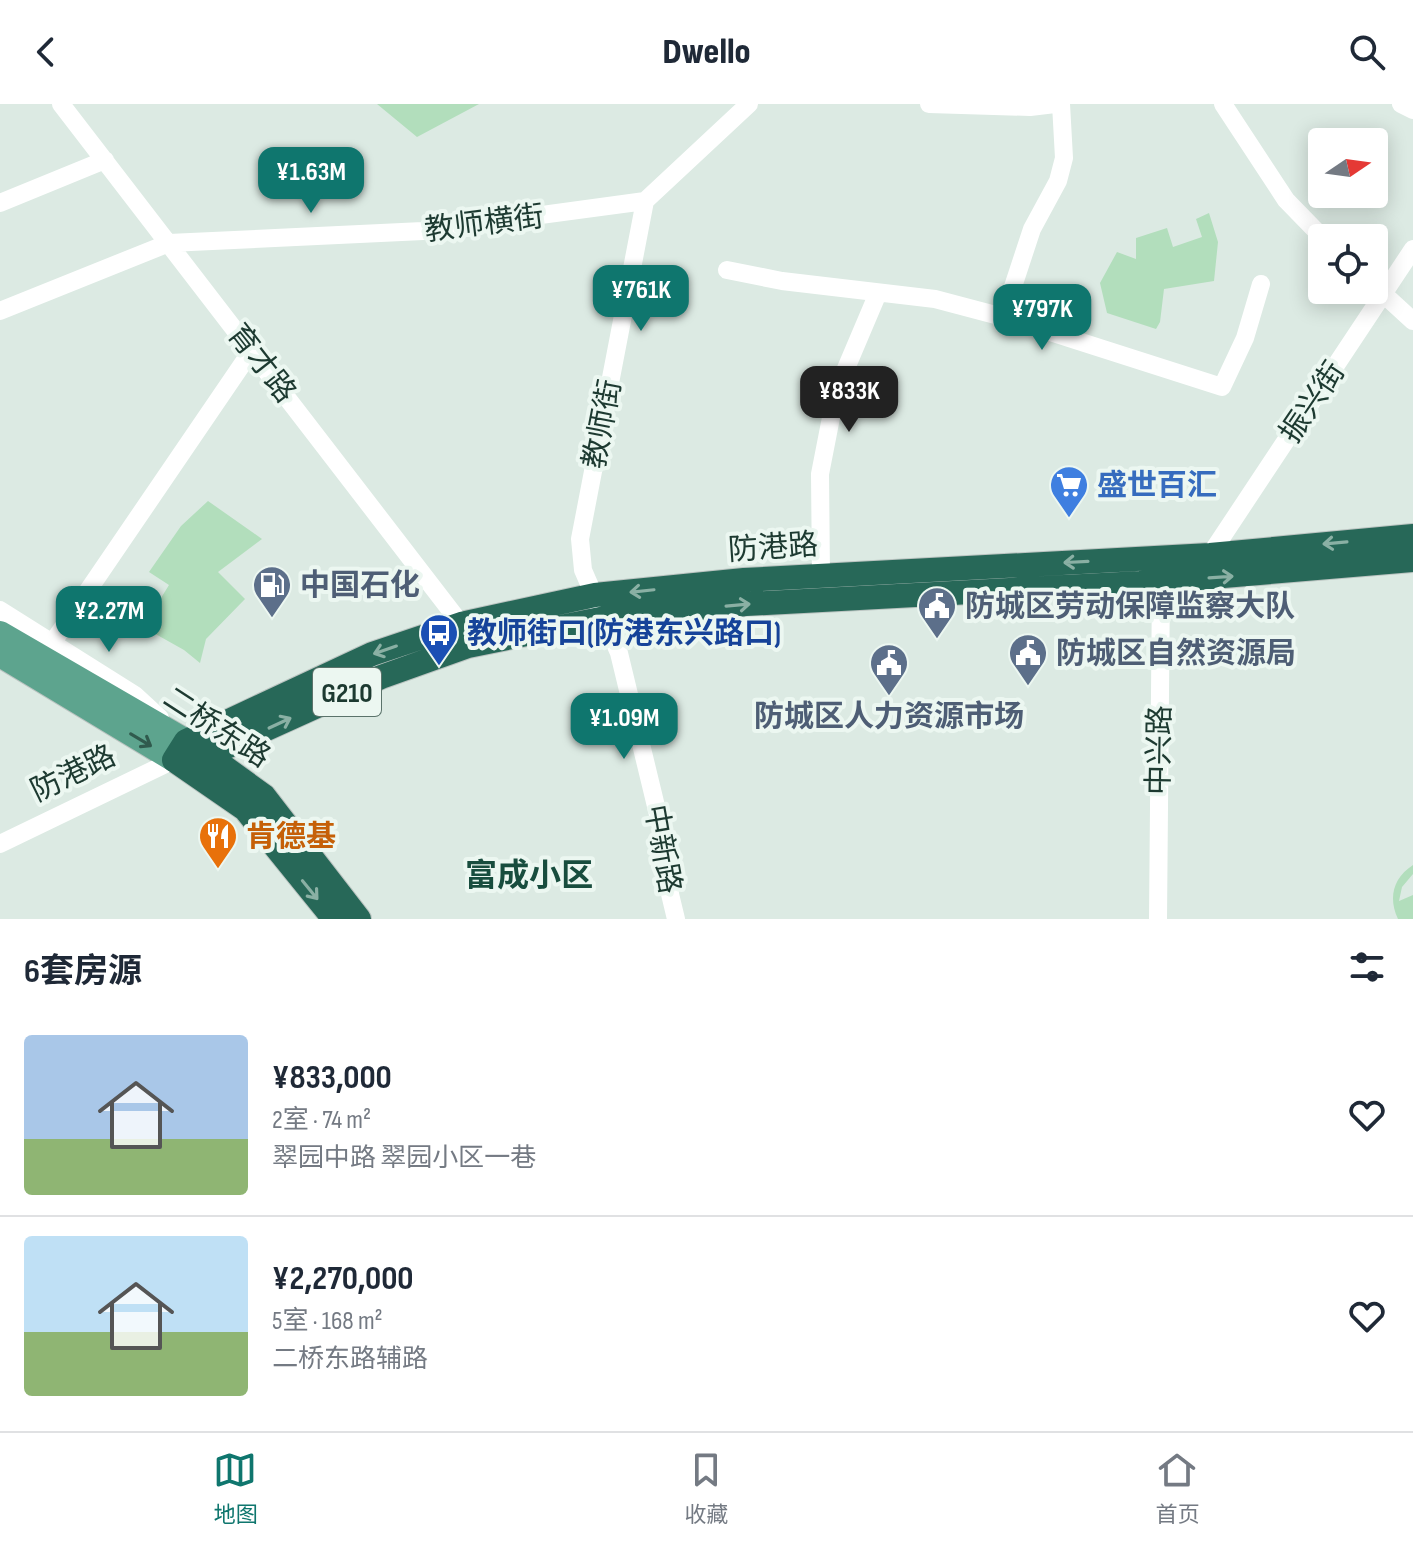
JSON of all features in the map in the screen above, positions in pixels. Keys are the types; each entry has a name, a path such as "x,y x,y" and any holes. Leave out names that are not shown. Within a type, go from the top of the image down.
{"highway":[{"name":"防港路","path":"180,750 372,654 461,624 600,607 744,580 1210,555 1413,536"},
{"name":"防港路","path":"180,750 209,755 381,677 468,646 600,607 746,604 1161,581 1413,560"},
{"name":"二桥东路","path":"180,750 245,809 334,919"},
{"name":"二桥东路","path":"209,755 264,796 359,919"}],"main road":[{"name":"二桥东路","path":"0,633 47,650 180,750"},
{"name":"二桥东路","path":"0,655 180,750"}],"street":[{"name":"育才路","path":"61,104 461,624"},
{"path":"645,201 749,104"},
{"path":"929,104 1030,107 1058,104 1064,158 1058,181 1032,229 1003,317"},
{"path":"1223,104 1286,200 1309,224"},
{"path":"1401,104 1413,110"},
{"path":"0,203 105,160"},
{"name":"教师横街","path":"0,311 169,243 423,231 645,201"},
{"name":"教师街","path":"600,607 583,570 580,539 645,201"},
{"name":"振兴街","path":"1388,279 1413,249"},
{"path":"727,270 782,281 935,299 1003,317 1222,387 1245,338 1261,284"},
{"path":"821,576 820,474 836,392 878,293"},
{"path":"1388,298 1413,321"},
{"name":"振兴街","path":"1210,555 1370,304"},
{"path":"0,610 47,650 252,350"},
{"name":"中兴路","path":"1158,919 1161,581"},
{"name":"中新路","path":"600,607 619,653 666,846 670,894 676,919"},
{"name":"防港路","path":"0,844 180,750"}],"green space":[{"path":"377,104 479,104 417,137"},
{"path":"1209,213 1218,242 1214,281 1164,289 1160,322 1156,329 1107,313 1100,283 1117,252 1136,259 1136,238 1167,228 1173,247 1202,237 1196,219"},
{"path":"208,501 262,539 218,572 245,599 206,639 200,663 184,650 143,627 169,585 149,572 181,526"},
{"path":"1413,865 1413,874 1402,887 1399,901 1413,895 1413,919 1398,919 1393,904 1394,889 1401,876"}],"place":[{"name":"盛世百汇","path":"1069,519"},
{"name":"中国石化","path":"272,619"},
{"name":"防城区劳动保障监察大队","path":"937,640"},
{"name":"教师街口(防港东兴路口)","path":"439,667"},
{"name":"防城区自然资源局","path":"1028,687"},
{"name":"防城区人力资源市场","path":"889,697"},
{"name":"肯德基","path":"218,870"}],"district":[{"name":"富成小区","path":"529,875"}]}
